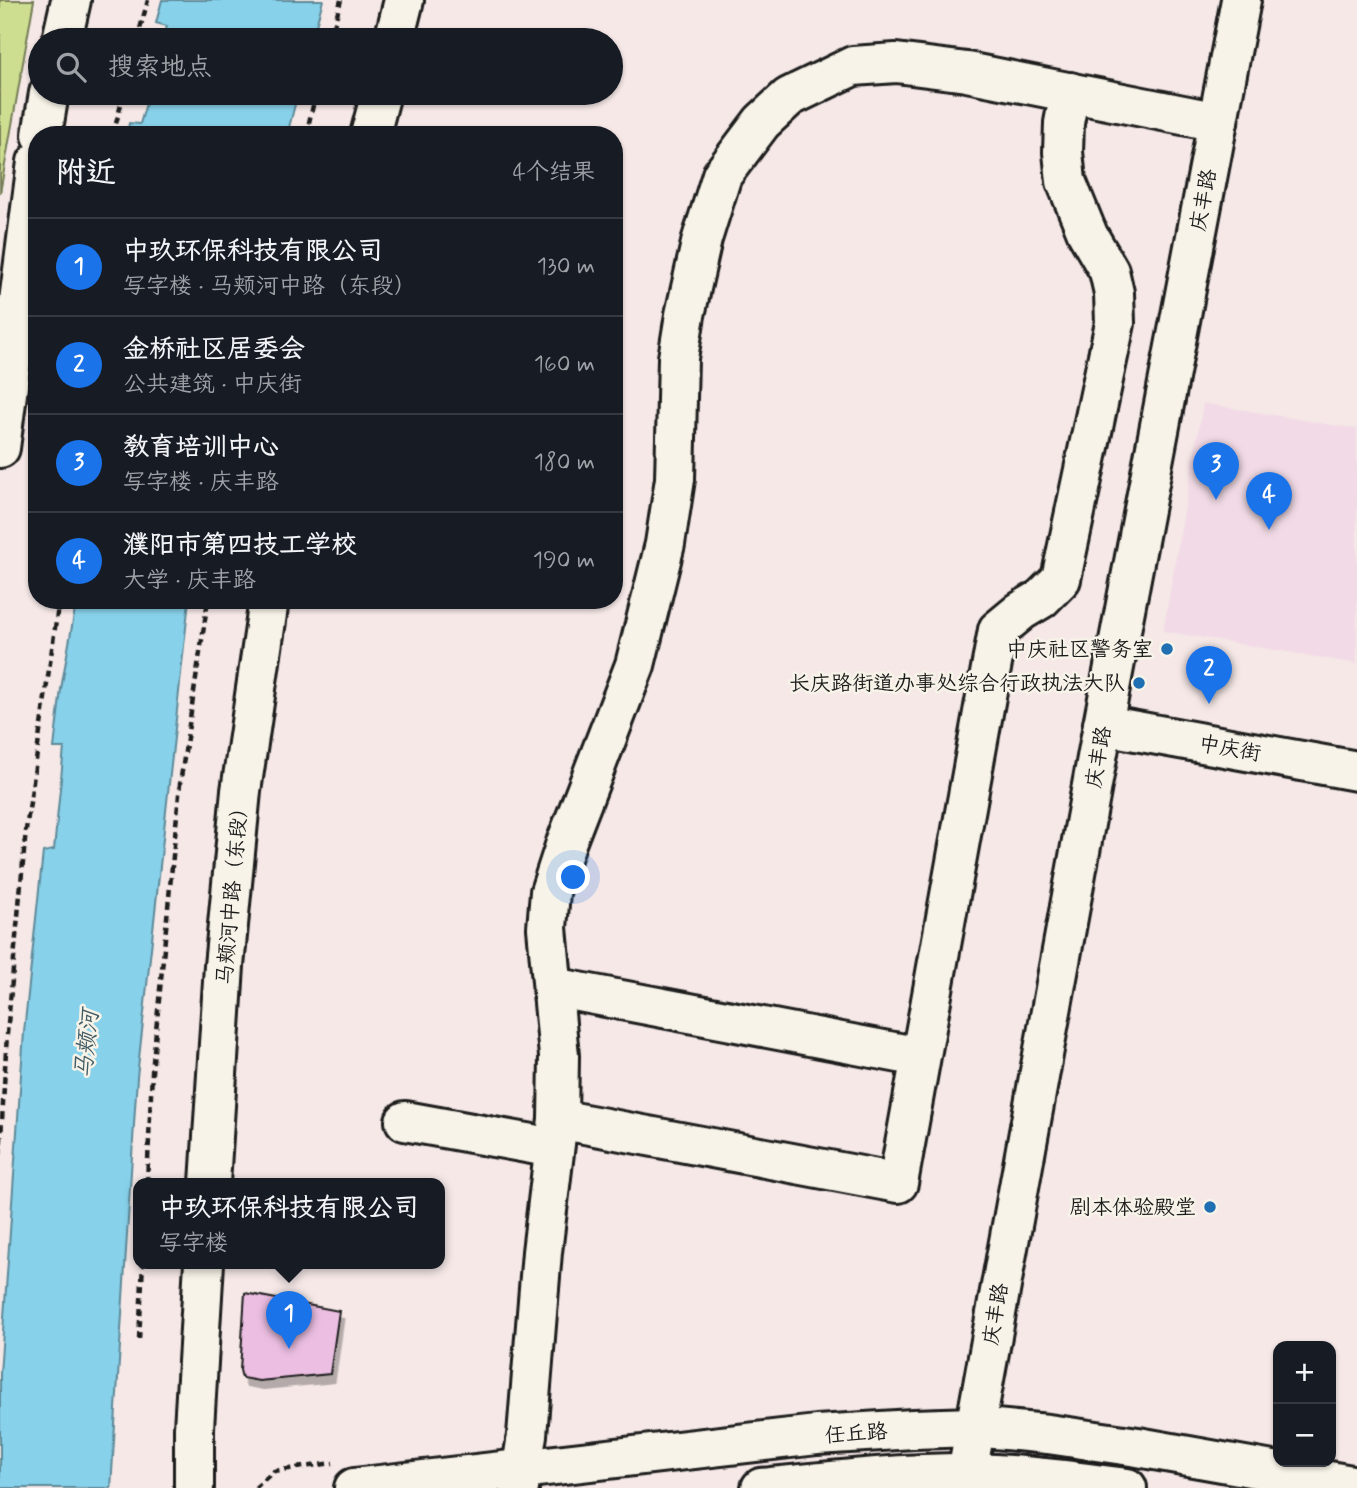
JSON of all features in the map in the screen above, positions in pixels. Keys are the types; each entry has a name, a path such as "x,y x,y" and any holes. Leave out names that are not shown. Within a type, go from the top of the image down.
{"street":[{"path":"65,28 72,0"},
{"path":"397,28 404,0"},
{"name":"庆丰路","path":"967,1473 1103,725 1241,0"},
{"path":"521,1479 556,1133 559,1056 547,928 550,892 566,843 635,665 665,544 675,479 678,358 702,239 722,175 762,122 789,97 853,66 896,63 967,72 1218,122"},
{"path":"405,1121 556,1133 898,1183 998,630 1041,599 1061,579 1115,323 1114,293 1109,271 1088,235 1066,181 1064,123 1070,92"},
{"path":"44,126 47,105"},
{"path":"372,126 378,105"},
{"path":"0,448 28,232"},
{"name":"马颊河中路（东段）","path":"210,1178 224,966 240,804 267,609"},
{"name":"中庆街","path":"1103,725 1357,771"},
{"path":"553,987 920,1056"},
{"path":"194,1488 194,1428 204,1269"},
{"name":"任丘路","path":"354,1488 521,1479 817,1436 974,1427 1138,1447 1357,1486"},
{"path":"761,1488 967,1473 1046,1477 1127,1488"}],"path":[{"path":"140,28 148,0"},
{"path":"333,28 341,0"},
{"path":"115,126 121,105"},
{"path":"308,126 313,105"},
{"path":"0,1155 7,1034 26,830 58,609"},
{"path":"147,1178 152,1072 180,784 207,609"},
{"path":"139,1339 143,1269"}],"shaded area":[{"path":"1203,403 1357,429 1357,664 1163,631"}],"green space":[{"path":"0,0 34,0 28,28 0,193"}],"water":[{"path":"162,0 323,0 315,28 166,28 156,23"},
{"path":"146,105 295,105 289,126 128,126 129,123 140,124"},
{"name":"马颊河","path":"75,609 188,609 137,1077 111,1488 0,1488 0,1374 24,1032 43,852 54,850 64,748 54,748 61,689"}],"building":[{"path":"245,1293 339,1311 330,1374 259,1381 242,1378 240,1370"}],"place":[{"name":"教育培训中心","path":"1216,500"},
{"name":"濮阳市第四技工学校","path":"1269,530"},
{"name":"中庆社区警务室","path":"1167,649"},
{"name":"长庆路街道办事处综合行政执法大队","path":"1139,683"},
{"name":"金桥社区居委会","path":"1209,704"},
{"name":"剧本体验殿堂","path":"1210,1207"},
{"name":"中玖环保科技有限公司","path":"289,1349"}]}
